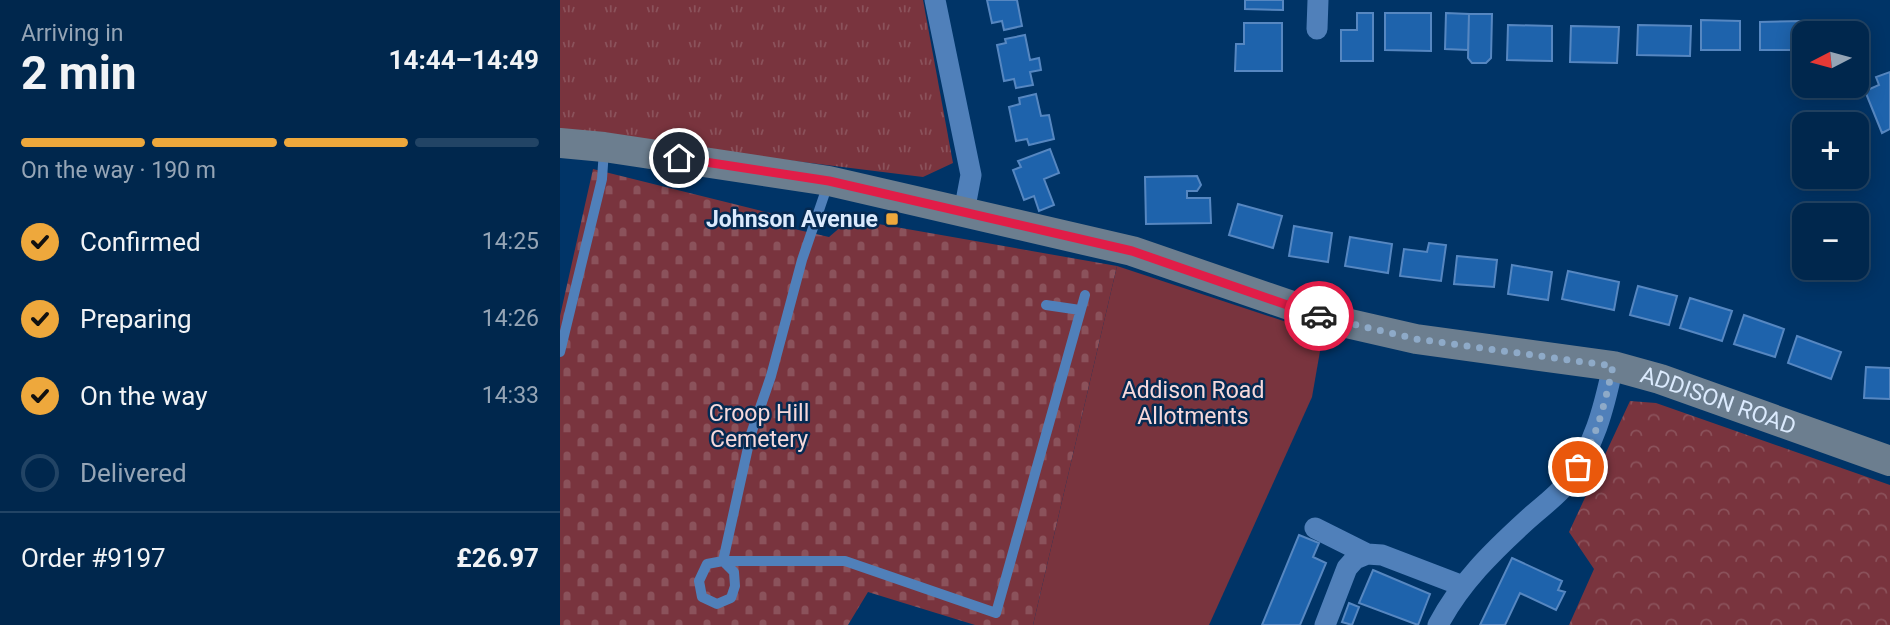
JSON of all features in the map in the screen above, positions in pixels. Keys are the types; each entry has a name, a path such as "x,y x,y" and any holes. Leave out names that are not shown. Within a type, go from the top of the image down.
{"street":[{"path":"935,0 971,175 964,212"},
{"path":"1317,29 1318,0"},
{"name":"ADDISON ROAD","path":"560,144 604,147 829,181 1132,251 1333,320 1416,339 1613,366 1660,379 1890,461"},
{"path":"1438,625 1463,586 1489,555 1566,484 1589,449 1603,413 1613,366"},
{"path":"1315,528 1367,554 1382,555 1463,586"},
{"path":"1325,625 1347,568 1355,559 1367,554"}],"lane":[{"path":"560,352 601,179 604,147"},
{"path":"829,181 802,260 771,376 751,434 723,561 845,561 1001,615 1085,295"},
{"path":"1046,305 1080,310"}],"green space":[{"path":"560,0 923,0 953,163 923,177 560,132"},
{"name":"Croop Hill Cemetery","path":"593,169 778,215 790,228 829,237 850,219 1117,266 1033,625 975,625 868,592 848,625 560,625 560,316"},
{"name":"Addison Road Allotments","path":"1117,266 1323,334 1312,397 1209,625 1033,625"},
{"path":"1630,401 1656,403 1890,485 1890,625 1569,625 1594,569 1569,532"}],"building":[{"path":"987,0 1017,0 1022,26 1004,30 1002,21 992,23"},
{"path":"1245,0 1283,0 1283,10 1245,9"},
{"path":"1357,13 1373,13 1373,61 1341,61 1341,30 1357,30"},
{"path":"1385,13 1431,13 1431,51 1385,50"},
{"path":"1446,13 1469,14 1468,50 1445,49"},
{"path":"1469,14 1492,14 1491,58 1486,63 1472,63 1468,58"},
{"path":"1701,20 1740,21 1740,50 1701,50"},
{"path":"1792,21 1792,50 1760,50 1760,22"},
{"path":"1244,23 1282,23 1282,71 1235,71 1236,44 1244,44"},
{"path":"1508,25 1552,26 1552,61 1507,60"},
{"path":"1638,25 1691,26 1690,56 1637,55"},
{"path":"1571,26 1619,27 1617,63 1570,62"},
{"path":"1025,35 1030,60 1039,58 1041,70 1030,72 1033,85 1016,88 1014,79 1004,81 997,45 1006,43 1005,39"},
{"path":"1890,72 1890,129 1882,133 1868,98 1869,89 1879,85 1876,77"},
{"path":"1036,94 1041,116 1049,115 1054,139 1029,145 1027,139 1016,141 1009,107 1020,104 1019,98"},
{"path":"1050,149 1059,173 1044,179 1054,205 1039,211 1034,196 1024,200 1013,170 1021,167 1018,161"},
{"path":"1197,176 1201,185 1197,191 1187,191 1187,198 1210,198 1211,223 1146,224 1145,177"},
{"path":"1238,204 1282,216 1273,248 1229,235"},
{"path":"1294,226 1332,233 1328,262 1289,256"},
{"path":"1350,237 1392,244 1388,273 1345,266"},
{"path":"1429,243 1446,245 1441,281 1400,276 1404,249 1427,252"},
{"path":"1457,256 1497,260 1494,287 1454,284"},
{"path":"1512,265 1552,272 1548,300 1508,294"},
{"path":"1568,271 1619,282 1614,310 1562,299"},
{"path":"1638,286 1677,296 1669,325 1630,315"},
{"path":"1690,298 1732,311 1722,341 1680,328"},
{"path":"1744,315 1784,329 1775,357 1734,344"},
{"path":"1797,336 1841,352 1831,379 1788,363"},
{"path":"1866,367 1890,368 1890,399 1864,398"},
{"path":"1299,535 1319,543 1313,557 1326,563 1300,625 1262,625"},
{"path":"1512,558 1562,581 1558,590 1565,592 1556,610 1520,593 1505,625 1480,625"},
{"path":"1373,570 1430,594 1418,625 1359,603"},
{"path":"1349,603 1359,607 1352,625 1342,622"}],"way so far":[{"path":"1319,316 1416,339 1613,366 1603,413 1589,449 1578,467"}],"place":[{"name":"Johnson Avenue","path":"892,219"}],"route":[{"path":"679,158 829,181 1132,251 1319,316"}]}
